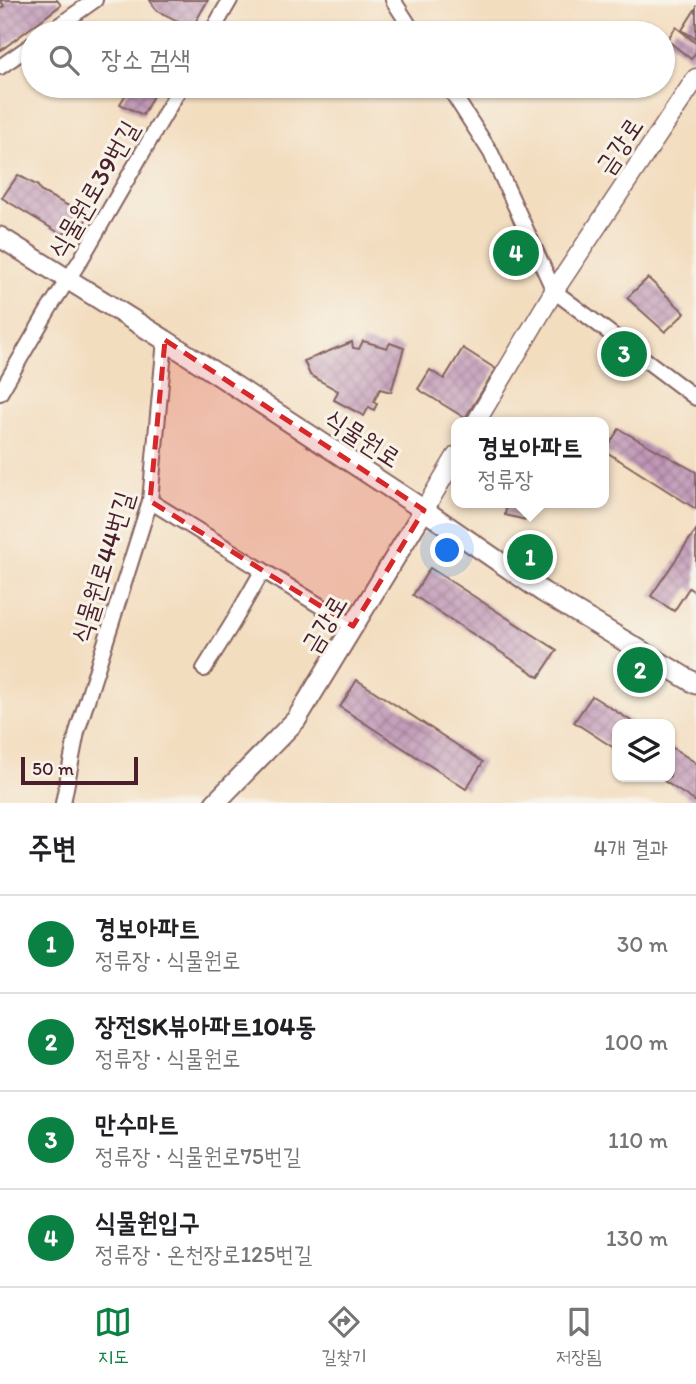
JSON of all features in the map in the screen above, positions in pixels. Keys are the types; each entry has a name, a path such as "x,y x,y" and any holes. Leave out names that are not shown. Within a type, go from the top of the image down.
{"main road":[{"name":"식물원로","path":"0,237 165,340 424,510 543,592 696,684"},
{"name":"금강로","path":"215,803 296,720 424,510"}],"street":[{"path":"65,21 95,0"},
{"path":"218,21 230,0"},
{"path":"393,0 406,21"},
{"path":"0,67 21,52"},
{"name":"금강로","path":"479,417 554,291 696,78"},
{"name":"식물원로39번길","path":"0,393 174,98"},
{"path":"456,98 491,153 554,291 696,398"},
{"name":"식물원로44번길","path":"63,803 77,733 150,501 165,340"},
{"name":"금강로","path":"424,510 451,466"},
{"path":"150,501 354,626"},
{"path":"204,669 263,570"}],"highlighted area":[{"path":"165,340 424,510 353,626 150,501"}],"building":[{"path":"0,0 57,0 61,5 40,21 21,21 21,35 0,51 0,9 4,6"},
{"path":"150,0 208,0 196,21 178,21 157,11"},
{"path":"696,8 696,39 682,30"},
{"path":"675,28 696,43 696,52 691,59 675,46"},
{"path":"124,98 152,98 143,115 120,104"},
{"path":"18,175 38,186 40,191 88,216 80,231 61,234 2,198"},
{"path":"648,278 685,313 665,332 627,298"},
{"path":"363,341 387,348 390,343 404,348 391,392 380,389 374,401 377,404 374,410 369,407 364,416 334,400 338,391 310,375 304,361 352,342 353,348 359,349"},
{"path":"463,348 496,369 466,417 418,389 430,370 444,379"},
{"path":"619,429 696,472 696,509 609,454 609,445"},
{"path":"506,508 528,508 526,520 505,515"},
{"path":"696,530 696,593 689,588 674,611 651,596"},
{"path":"430,568 557,650 539,677 413,595"},
{"path":"357,680 483,762 466,789 340,707"},
{"path":"592,696 628,719 612,719 612,747 574,722"},
{"path":"675,749 696,763 696,802 666,782 675,782"}],"place":[{"name":"식물원입구","path":"516,253"},
{"name":"만수마트","path":"624,354"},
{"name":"경보아파트","path":"530,557"},
{"name":"장전SK뷰아파트104동","path":"640,670"}]}
